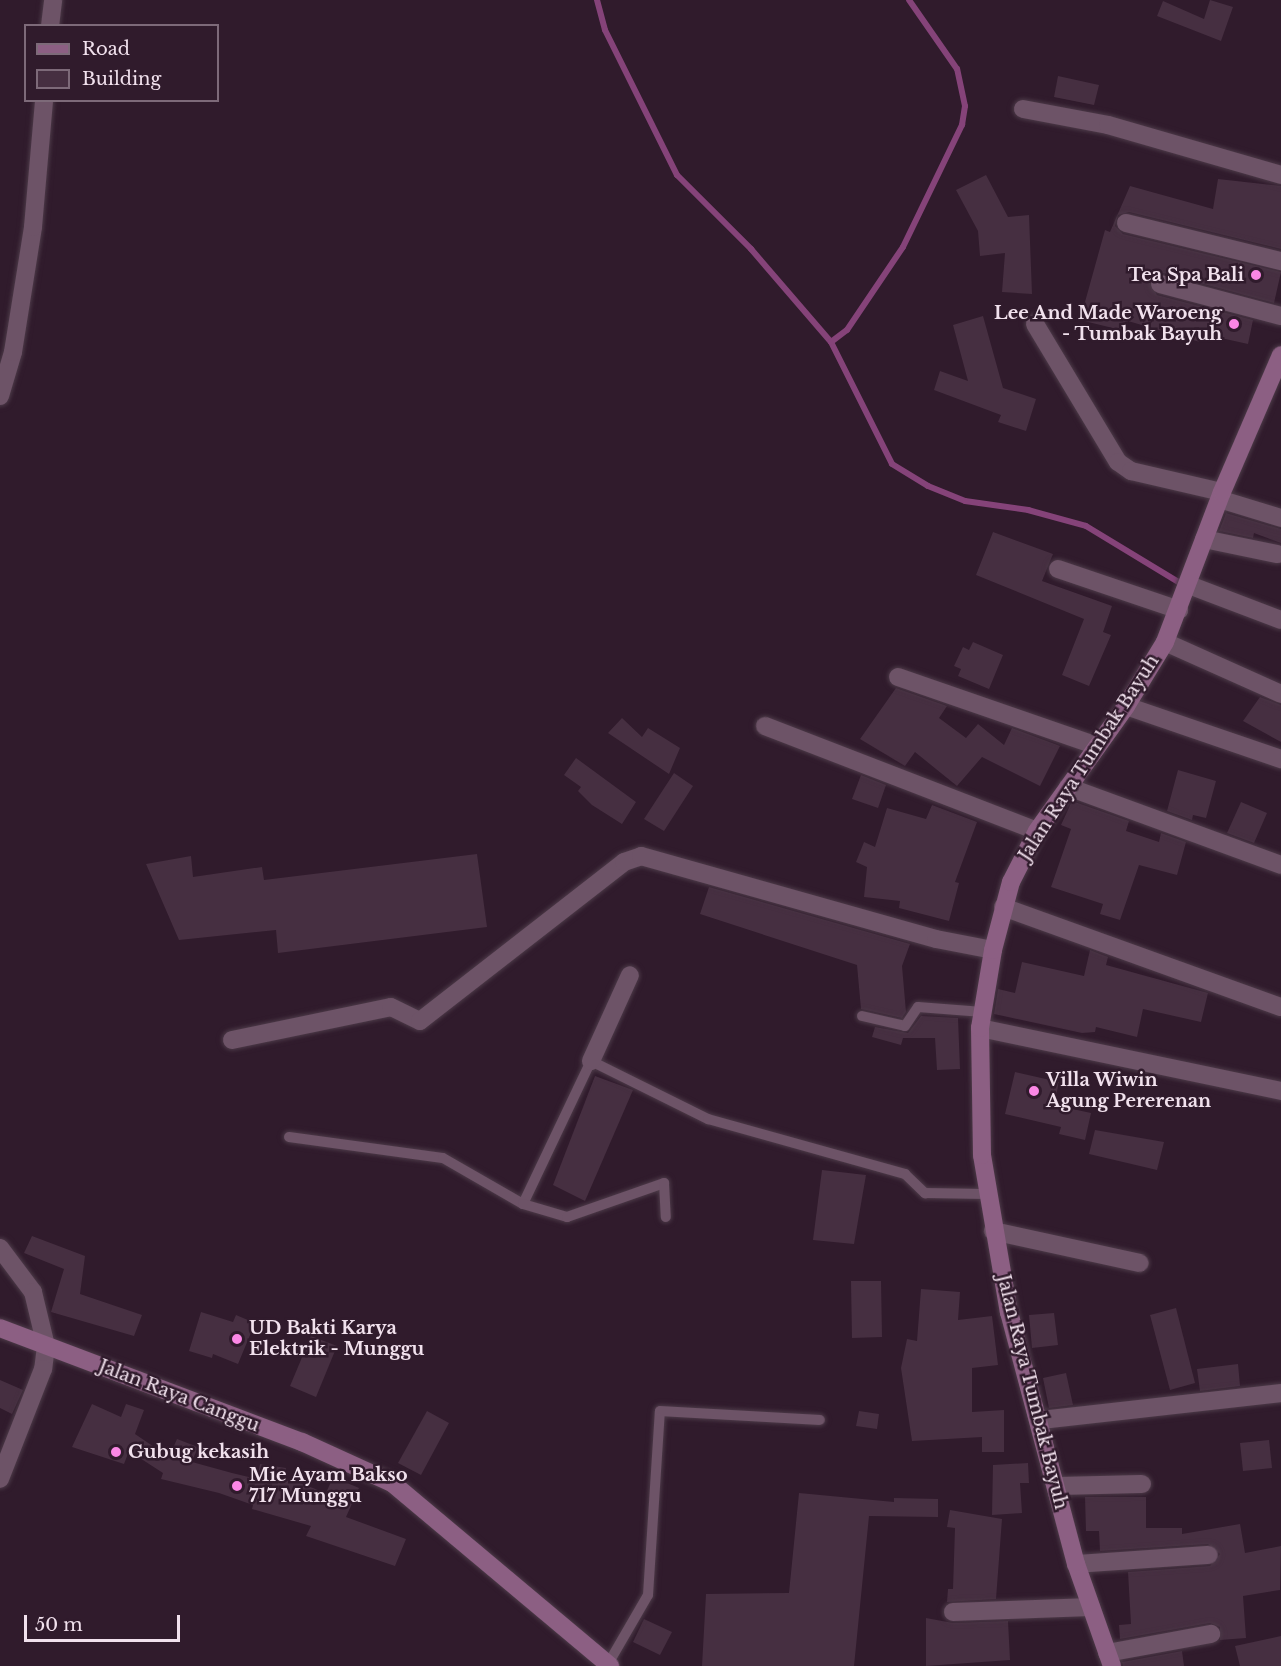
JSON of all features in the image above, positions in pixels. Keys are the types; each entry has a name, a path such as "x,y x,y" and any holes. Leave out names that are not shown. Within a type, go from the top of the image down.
{"street":[{"path":"50,24 52,0"},
{"path":"0,396 13,352 31,238 44,102"},
{"path":"1023,109 1108,125 1281,175"},
{"path":"1126,223 1281,261"},
{"path":"1161,284 1281,316"},
{"path":"1035,324 1118,462 1131,471 1221,495 1281,518"},
{"name":"Jalan Raya Tumbak Bayuh","path":"1109,1659 1076,1564 1041,1420 1009,1313 986,1194 981,1020 1003,907 1037,831 1126,706 1165,642 1221,495 1281,356"},
{"path":"1204,539 1277,554"},
{"path":"1058,569 1281,620"},
{"path":"1165,642 1281,694"},
{"path":"898,677 1097,746"},
{"path":"1126,706 1281,759"},
{"path":"765,726 1037,831"},
{"path":"1068,787 1281,865"},
{"path":"232,1040 391,1007 420,1021 624,862 641,856 936,939 993,950"},
{"path":"1003,907 1281,1007"},
{"path":"591,1061 630,975"},
{"path":"981,1020 1281,1091"},
{"path":"993,1231 1140,1263"},
{"path":"0,1248 33,1292 46,1346 43,1369 0,1479"},
{"name":"Jalan Raya Canggu","path":"0,1328 302,1442 392,1483 609,1665"},
{"path":"1041,1420 1281,1394"},
{"path":"1057,1486 1142,1484"},
{"path":"1076,1564 1209,1555"},
{"path":"953,1612 1092,1607"},
{"path":"1109,1659 1210,1634"}],"lane":[{"path":"862,1016 905,1026 918,1006 981,1020"},
{"path":"523,1204 591,1061 708,1119 905,1174 925,1193 986,1194"},
{"path":"289,1137 443,1158 523,1204 567,1217 664,1183 666,1217"},
{"path":"609,1665 648,1595 660,1411 820,1420"}],"building":[{"path":"1210,0 1233,7 1221,41 1157,16 1163,1 1204,19"},
{"path":"1058,76 1099,85 1094,105 1054,97"},
{"path":"986,175 1008,217 1029,215 1032,294 1002,292 1005,253 980,256 978,231 956,190"},
{"path":"1218,179 1281,186 1281,249 1129,212 1118,215 1115,226 1123,234 1281,272 1274,303 1163,273 1149,281 1157,295 1253,320 1248,344 1203,334 1200,342 1128,321 1125,331 1080,320 1105,230 1110,232 1130,186 1213,209"},
{"path":"983,316 1003,388 1036,399 1026,431 998,422 1001,415 934,390 940,371 968,381 953,325"},
{"path":"1226,513 1281,529 1281,543 1254,533 1253,538 1219,531"},
{"path":"993,532 1053,554 1042,581 1112,606 1103,632 1111,635 1089,686 1062,675 1084,619 976,575"},
{"path":"973,642 1003,655 989,689 958,676 961,669 954,666 963,647 969,650"},
{"path":"896,688 947,706 939,718 966,738 978,724 1004,745 1012,728 1060,746 1040,786 982,757 957,786 915,752 905,766 860,739"},
{"path":"1260,697 1281,705 1281,742 1243,721"},
{"path":"622,718 642,737 648,728 680,748 669,774 608,733"},
{"path":"576,758 636,802 622,824 592,805 578,791 581,787 564,775"},
{"path":"1178,770 1216,781 1206,818 1193,815 1192,820 1167,811"},
{"path":"674,773 693,786 664,831 644,819"},
{"path":"861,775 886,785 878,808 852,799"},
{"path":"1072,801 1129,821 1126,831 1159,842 1161,833 1186,842 1177,875 1139,865 1120,920 1100,914 1103,904 1051,887 1071,829 1061,825"},
{"path":"1241,802 1267,813 1254,843 1227,833"},
{"path":"932,805 977,822 955,882 959,883 949,921 899,908 900,901 864,897 867,867 856,862 864,842 875,847 887,808 926,819"},
{"path":"477,854 487,927 278,953 276,930 179,940 146,864 191,856 193,877 262,867 264,880"},
{"path":"709,887 910,944 902,966 906,1012 902,1018 861,1009 857,965 700,914"},
{"path":"1090,950 1108,957 1106,965 1208,993 1201,1022 1143,1009 1137,1037 1096,1027 1095,1032 1082,1033 994,1014 998,989 1015,993 1022,962 1084,976"},
{"path":"921,1016 958,1018 960,1069 937,1070 935,1038 903,1038 901,1045 872,1037 875,1027 908,1033"},
{"name":"Villa Wiwin Agung Pererenan","path":"1015,1072 1059,1082 1054,1105 1091,1113 1085,1140 1059,1134 1061,1127 1005,1114"},
{"path":"595,1076 633,1090 585,1201 553,1185"},
{"path":"1095,1130 1164,1142 1157,1170 1089,1154"},
{"path":"822,1170 866,1175 854,1244 813,1240"},
{"path":"32,1236 85,1256 80,1294 142,1315 134,1336 51,1312 64,1269 24,1253"},
{"path":"851,1281 881,1281 882,1337 852,1338"},
{"path":"921,1289 960,1292 958,1320 992,1316 998,1365 972,1368 972,1412 1004,1410 1004,1452 982,1452 982,1437 912,1441 901,1368 907,1339 917,1341"},
{"path":"1176,1308 1195,1383 1170,1390 1150,1315"},
{"path":"201,1312 233,1322 236,1315 255,1323 238,1364 213,1354 212,1358 189,1351"},
{"path":"1054,1313 1058,1345 1032,1348 1029,1315"},
{"path":"311,1336 337,1346 316,1397 290,1386"},
{"path":"1238,1364 1240,1386 1200,1391 1197,1369"},
{"path":"1066,1373 1073,1405 1049,1408 1043,1378"},
{"path":"0,1380 23,1390 12,1414 0,1408"},
{"path":"92,1404 121,1417 126,1404 144,1410 135,1434 169,1457 177,1439 198,1447 192,1462 232,1473 257,1479 260,1464 286,1468 284,1477 326,1493 333,1477 359,1488 346,1517 406,1539 395,1566 306,1536 311,1526 252,1509 253,1505 219,1493 161,1479 163,1473 129,1451 124,1464 72,1447"},
{"path":"427,1411 449,1423 421,1475 398,1463"},
{"path":"859,1411 879,1414 877,1429 856,1426"},
{"path":"1269,1440 1272,1468 1243,1471 1240,1443"},
{"path":"1028,1463 1029,1483 1020,1483 1022,1513 992,1515 993,1465"},
{"path":"799,1493 894,1502 894,1498 938,1499 938,1517 869,1516 854,1666 702,1666 706,1594 789,1593"},
{"path":"1085,1497 1146,1497 1146,1528 1182,1528 1182,1534 1240,1524 1245,1553 1281,1546 1280,1590 1243,1596 1246,1638 1220,1640 1220,1627 1210,1623 1120,1639 1119,1625 1131,1624 1128,1572 1210,1566 1220,1554 1208,1544 1100,1551 1099,1531 1086,1531"},
{"path":"950,1510 1002,1519 996,1599 947,1602 948,1589 953,1589 955,1528 947,1527"},
{"path":"926,1618 953,1623 1008,1621 1010,1660 926,1666"},
{"path":"644,1619 672,1632 660,1655 633,1642"},
{"path":"1281,1636 1281,1666 1240,1666 1235,1646"},
{"path":"1182,1651 1184,1666 1123,1666 1122,1662"}],"waterway":[{"path":"597,0 605,30 677,175 751,249 831,342 892,464 928,486 965,501 1028,510 1086,526 1185,586"},
{"path":"831,342 847,330 903,247 962,125 965,106 957,69 909,0"}],"place":[{"name":"Tea Spa Bali","path":"1256,275"},
{"name":"Lee And Made Waroeng - Tumbak Bayuh","path":"1234,324"},
{"name":"Villa Wiwin Agung Pererenan","path":"1034,1091"},
{"name":"UD Bakti Karya Elektrik - Munggu","path":"237,1339"},
{"name":"Gubug kekasih","path":"116,1452"},
{"name":"Mie Ayam Bakso 717 Munggu","path":"237,1486"}]}
